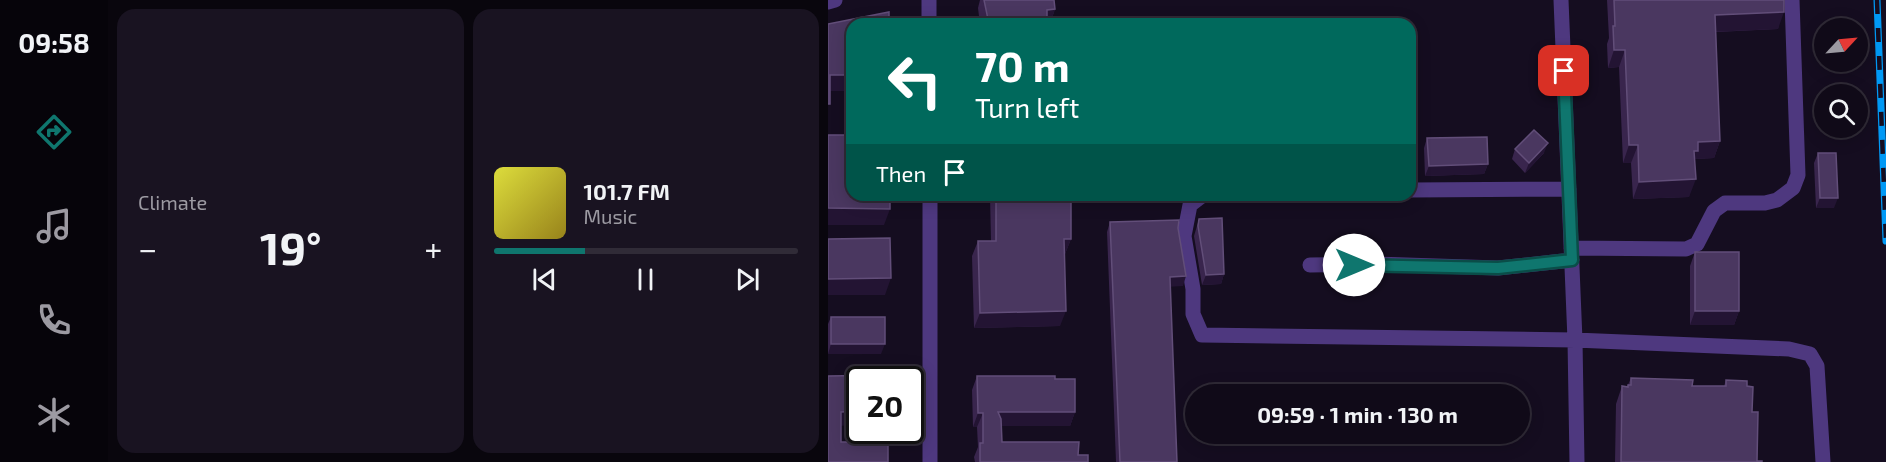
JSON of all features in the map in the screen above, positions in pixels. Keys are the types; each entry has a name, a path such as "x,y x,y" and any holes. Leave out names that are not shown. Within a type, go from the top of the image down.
{"street":[{"path":"828,2 835,0"},
{"path":"929,0 930,18"},
{"path":"1561,0 1575,340 1577,462"},
{"path":"1310,265 1375,264 1498,268 1572,254 1686,249 1697,244 1714,211 1725,203 1765,203 1777,200 1794,188 1797,175 1792,0"},
{"path":"1416,190 1569,189"},
{"path":"930,201 930,462"},
{"path":"1195,201 1190,205 1184,236 1193,290 1193,314 1202,335 1575,340 1789,350 1810,354 1817,366 1823,462"}],"building":[{"path":"984,0 1054,0 1055,9 1047,10 1047,18 988,18"},
{"path":"1614,0 1784,0 1784,12 1715,15 1720,141 1698,142 1698,151 1694,151 1696,179 1639,182 1638,145 1629,145 1625,50 1614,50"},
{"path":"889,12 889,18 858,18"},
{"path":"846,20 846,75 830,75 830,104 828,104 828,24"},
{"path":"1534,130 1548,143 1529,163 1515,149"},
{"path":"828,135 846,135 846,201 890,201 890,209 828,208"},
{"path":"1487,137 1488,164 1429,166 1427,138"},
{"path":"1818,153 1836,153 1838,198 1820,198"},
{"path":"996,201 1071,201 1071,239 1064,239 1066,311 980,313 978,241 996,241"},
{"path":"1222,218 1224,274 1206,275 1198,226 1199,219"},
{"path":"1179,220 1178,228 1186,276 1170,277 1177,462 1120,462 1110,222"},
{"path":"890,238 891,278 828,279 828,239"},
{"path":"1695,252 1739,252 1739,311 1695,311"},
{"path":"831,317 885,317 885,344 831,344"},
{"path":"828,376 846,376 846,412 841,412 841,442 888,444 888,462 828,462"},
{"path":"977,376 1055,376 1055,379 1075,379 1075,412 998,412 1001,419 1002,442 1079,442 1078,455 1088,455 1088,462 980,462 980,443 983,443 983,413 978,413"},
{"path":"1631,378 1693,380 1692,386 1726,386 1726,380 1747,381 1747,386 1753,387 1752,412 1758,412 1757,461 1762,462 1621,462 1622,386 1631,385"}],"railway":[{"path":"1877,0 1886,241"}],"route":[{"path":"1354,265 1498,268 1572,260 1564,71"}]}
